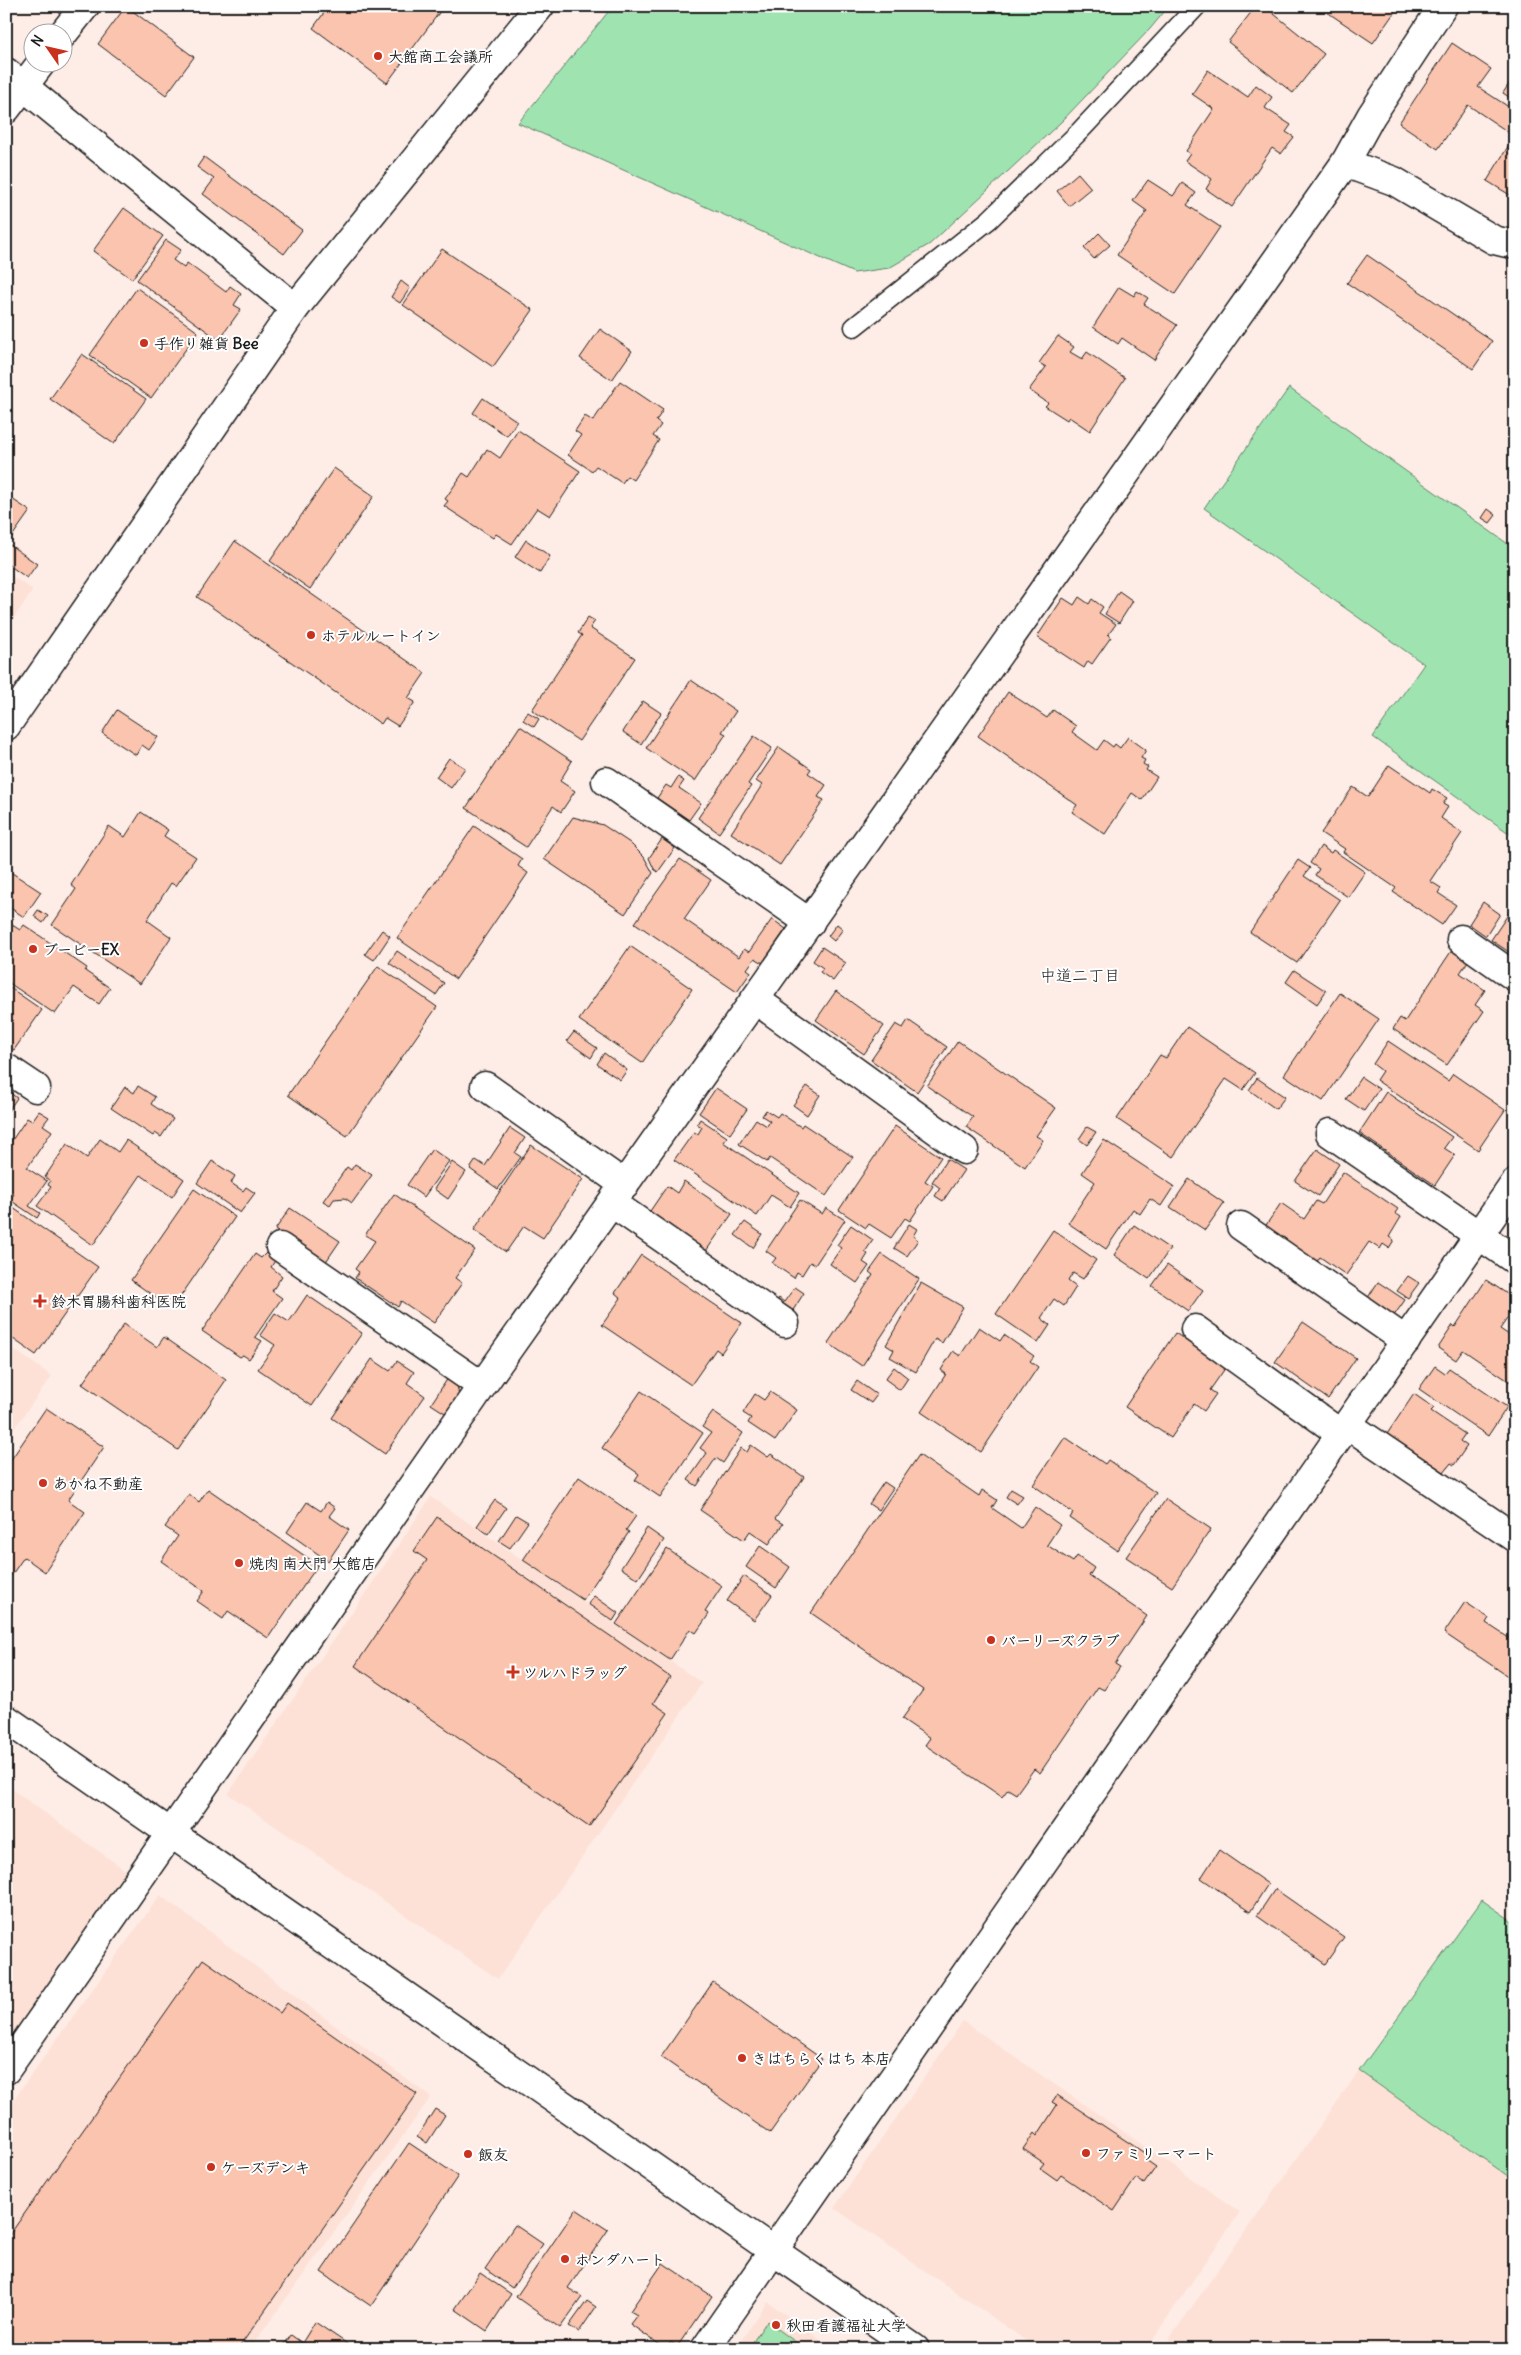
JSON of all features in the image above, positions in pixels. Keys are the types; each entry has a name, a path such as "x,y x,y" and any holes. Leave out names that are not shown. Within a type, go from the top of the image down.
{"street":[{"path":"72,22 85,6"},
{"path":"6,726 295,308 540,6"},
{"path":"6,2070 482,1386 1345,164 1371,116 1443,6"},
{"path":"6,109 15,79 26,72"},
{"path":"15,79 295,308"},
{"path":"1345,164 1394,181 1494,240 1515,245"},
{"path":"606,781 810,923"},
{"path":"1461,940 1515,977"},
{"path":"756,1000 964,1150"},
{"path":"6,1068 36,1088"},
{"path":"485,1086 618,1194 785,1323"},
{"path":"1330,1133 1515,1260"},
{"path":"704,2349 1515,1183"},
{"path":"1241,1226 1406,1342"},
{"path":"280,1247 482,1386"},
{"path":"1195,1329 1344,1430 1515,1538"},
{"path":"6,1719 915,2349"}],"lane":[{"path":"854,328 989,220 1080,131 1197,6"}],"shaded area":[{"path":"6,572 33,590 6,630"},
{"path":"6,1344 52,1376 6,1440"},
{"path":"431,1497 702,1683 498,1979 228,1794"},
{"path":"6,1785 128,1872 6,2047"},
{"name":"ケーズデンキ","path":"160,1895 431,2097 250,2349 6,2349 6,2110"},
{"path":"963,2021 1240,2212 1146,2349 1038,2349 834,2208"},
{"path":"1359,2071 1515,2181 1515,2349 1162,2349"},
{"name":"秋田看護福祉大学","path":"768,2302 833,2349 735,2349"}],"green space":[{"path":"613,6 1169,6 1150,29 1062,121 930,244 889,268 854,273 518,123"},
{"path":"1289,388 1515,549 1513,836 1373,737 1424,664 1204,508"},
{"path":"1482,1900 1515,1923 1515,2181 1359,2071"},
{"path":"767,2321 805,2349 748,2349"}],"building":[{"path":"126,6 194,57 166,95 98,44"},
{"name":"大館商工会議所","path":"329,6 444,6 387,83 313,28"},
{"path":"1256,6 1264,6 1324,54 1293,93 1228,42"},
{"path":"1318,6 1390,6 1396,10 1373,43"},
{"path":"1452,43 1491,69 1478,87 1515,111 1515,128 1511,134 1468,105 1438,149 1399,123"},
{"path":"1208,70 1248,97 1256,85 1272,97 1265,108 1291,125 1286,132 1294,137 1281,154 1272,148 1232,207 1206,189 1212,179 1185,161 1190,154 1186,151 1214,109 1192,94"},
{"path":"1511,81 1515,85 1515,101 1503,93"},
{"path":"1515,135 1515,198 1487,181"},
{"path":"204,157 302,230 284,254 203,194 214,179 197,167"},
{"path":"1078,173 1091,188 1069,206 1057,191"},
{"path":"1148,180 1173,196 1182,183 1196,193 1187,205 1220,227 1175,294 1117,255 1147,211 1133,201"},
{"path":"124,208 163,236 132,279 93,251"},
{"path":"1099,233 1110,245 1094,259 1084,248"},
{"path":"166,240 181,250 173,260 184,268 187,263 226,292 230,286 241,294 234,305 241,309 219,340 137,280"},
{"path":"442,249 533,310 493,367 403,305"},
{"path":"1367,255 1492,341 1473,369 1347,283"},
{"path":"401,281 410,288 400,303 391,297"},
{"path":"1119,287 1134,296 1137,291 1148,298 1144,304 1177,325 1154,360 1122,338 1118,344 1093,327"},
{"name":"手作り雑貨 Bee","path":"137,288 198,332 151,398 90,355"},
{"path":"600,329 632,351 612,380 580,358"},
{"path":"1058,336 1074,347 1070,352 1082,359 1087,352 1125,378 1090,431 1069,417 1067,420 1045,406 1048,403 1029,390 1046,367 1039,363"},
{"path":"82,354 146,399 114,444 50,399"},
{"path":"620,381 663,410 656,421 661,425 653,436 659,440 633,480 627,476 622,483 596,466 592,471 568,455 581,435 575,431 585,416 593,421"},
{"path":"483,398 517,421 507,436 473,413"},
{"path":"518,430 580,471 550,516 537,508 512,544 496,534 493,538 444,506 448,501 445,499 463,473 469,477 487,449 500,458"},
{"path":"334,468 374,496 310,589 270,561"},
{"path":"6,495 30,511 6,545"},
{"path":"1488,509 1496,515 1490,523 1482,518"},
{"path":"526,540 550,556 540,573 515,557"},
{"name":"ホテルルートイン","path":"235,541 425,673 408,698 415,702 398,726 385,718 381,724 197,597"},
{"path":"10,545 37,564 27,578 6,563 6,550"},
{"path":"1119,591 1133,601 1119,623 1105,614"},
{"path":"1079,597 1089,604 1092,599 1103,607 1099,613 1116,624 1108,635 1111,637 1092,664 1088,661 1084,668 1037,637 1063,598 1074,605"},
{"path":"588,617 595,621 590,628 635,658 579,741 532,710 582,635 578,633"},
{"path":"691,680 736,711 722,732 726,734 695,781 646,748"},
{"path":"1008,692 1047,718 1053,710 1076,726 1072,732 1097,750 1104,740 1113,747 1115,744 1120,748 1128,737 1146,750 1141,758 1145,760 1143,764 1148,767 1146,770 1157,777 1142,800 1132,793 1105,834 1072,812 1077,805 978,736"},
{"path":"643,701 661,713 641,744 623,732"},
{"path":"117,710 158,737 149,750 142,745 136,755 102,733"},
{"path":"528,712 539,719 534,727 523,720"},
{"path":"520,726 572,761 560,781 575,791 561,812 553,806 526,847 466,808"},
{"path":"754,736 772,748 748,784 751,786 719,833 698,818"},
{"path":"779,747 811,769 808,773 826,785 818,797 824,800 780,865 731,833 762,785 756,781"},
{"path":"449,758 465,768 451,788 436,777"},
{"path":"1389,765 1430,793 1432,789 1447,798 1443,804 1448,807 1441,818 1462,833 1430,881 1441,888 1438,893 1456,905 1442,925 1393,892 1396,888 1343,852 1345,849 1321,833 1353,787 1368,797"},
{"path":"678,777 684,781 679,788 701,803 689,820 657,798 666,785 671,788"},
{"path":"141,812 168,830 164,836 196,857 176,886 171,883 147,920 171,937 140,984 52,925 76,889 71,885 109,826 125,837"},
{"path":"573,817 603,825 630,843 644,857 653,873 625,914 544,859"},
{"path":"474,826 522,859 518,866 528,873 456,979 397,938"},
{"path":"662,839 675,848 658,872 654,869 649,858"},
{"path":"1321,846 1331,853 1333,850 1365,872 1348,897 1315,875 1319,869 1310,863"},
{"path":"680,859 711,880 684,919 739,957 744,949 749,952 772,919 786,929 763,963 755,958 747,969 751,972 737,992 635,923"},
{"path":"1298,860 1310,868 1304,876 1340,900 1297,963 1250,932"},
{"path":"6,869 41,892 24,917 6,905"},
{"path":"1483,902 1500,914 1486,936 1469,924"},
{"path":"1515,904 1515,956 1491,940"},
{"path":"38,910 48,916 43,923 34,916"},
{"name":"ブービーEX","path":"6,921 20,930 24,925 87,968 85,971 110,988 99,1004 74,987 55,1014 6,981"},
{"path":"837,924 843,929 834,941 828,936"},
{"path":"382,930 390,936 374,960 365,954"},
{"path":"630,946 692,989 642,1063 579,1020"},
{"path":"822,947 846,963 833,981 820,972 823,968 813,961"},
{"path":"1452,950 1468,961 1460,973 1485,990 1475,1005 1484,1011 1447,1065 1393,1029 1400,1018 1405,1021"},
{"path":"397,951 444,983 436,995 389,963"},
{"path":"378,966 437,1007 347,1136 288,1095"},
{"path":"1294,970 1326,991 1317,1004 1286,982"},
{"path":"6,985 42,1010 14,1050 6,1045"},
{"path":"836,991 884,1026 864,1054 816,1020"},
{"path":"1340,993 1379,1019 1323,1101 1284,1075"},
{"path":"908,1020 947,1047 917,1092 871,1060 896,1024 903,1028"},
{"path":"1187,1027 1255,1073 1243,1090 1226,1079 1173,1157 1117,1119 1160,1055 1166,1058"},
{"path":"574,1032 597,1048 591,1058 567,1041"},
{"path":"958,1041 1056,1108 1036,1136 1043,1140 1025,1167 966,1127 973,1117 927,1086"},
{"path":"1388,1041 1448,1081 1453,1074 1505,1110 1478,1150 1376,1080 1382,1071 1373,1064"},
{"path":"604,1053 627,1070 620,1080 597,1064"},
{"path":"1361,1077 1379,1089 1364,1111 1346,1099"},
{"path":"1257,1078 1285,1097 1276,1109 1249,1090"},
{"path":"138,1086 155,1097 151,1104 173,1119 161,1137 155,1133 153,1136 111,1108 125,1087 134,1093"},
{"path":"807,1086 820,1095 807,1115 793,1105"},
{"path":"716,1088 747,1109 730,1134 699,1113"},
{"path":"6,1090 17,1098 6,1114"},
{"path":"1386,1092 1452,1137 1444,1148 1455,1155 1435,1185 1359,1133"},
{"path":"766,1110 777,1117 780,1113 801,1127 803,1124 853,1157 826,1196 770,1158 767,1162 739,1144 756,1119 767,1126 770,1121 762,1116"},
{"path":"39,1111 49,1117 43,1125 52,1131 27,1168 47,1181 29,1206 40,1213 37,1218 10,1200 14,1194 6,1189 6,1149 27,1118 32,1121"},
{"path":"700,1119 727,1137 723,1142 799,1193 790,1207 771,1195 757,1216 674,1160 694,1132 698,1134 702,1127 697,1124"},
{"path":"895,1126 941,1157 925,1181 933,1186 910,1221 905,1218 891,1238 869,1224 866,1228 839,1210"},
{"path":"1087,1127 1096,1132 1087,1145 1079,1139"},
{"path":"510,1128 525,1138 515,1153 521,1157 498,1189 470,1169 476,1160 485,1166"},
{"path":"100,1139 118,1152 126,1140 184,1179 172,1197 141,1175 93,1245 37,1206 51,1187 48,1185 50,1181 45,1177 67,1144 87,1158"},
{"path":"1104,1140 1174,1186 1161,1206 1150,1199 1140,1214 1133,1209 1106,1249 1068,1223 1095,1182 1082,1173"},
{"path":"531,1145 583,1179 543,1238 524,1226 506,1252 474,1230"},
{"path":"432,1149 449,1161 424,1197 407,1185"},
{"path":"1317,1149 1339,1164 1318,1196 1295,1181"},
{"path":"947,1159 964,1170 943,1201 935,1196 940,1188 932,1182"},
{"path":"212,1161 235,1176 231,1183 243,1191 246,1187 255,1193 240,1213 197,1183"},
{"path":"452,1162 466,1172 448,1199 434,1189"},
{"path":"355,1164 372,1175 352,1203 345,1198 334,1199 330,1205 323,1201 347,1167 351,1170"},
{"path":"1343,1172 1398,1209 1395,1213 1401,1217 1389,1237 1394,1240 1389,1248 1383,1244 1380,1249 1369,1242 1346,1275 1320,1257 1316,1263 1264,1228 1281,1203 1304,1219 1316,1201 1322,1204"},
{"path":"1189,1179 1224,1203 1205,1230 1170,1207"},
{"path":"684,1181 732,1214 706,1251 700,1247 697,1251 646,1217 667,1186 677,1193"},
{"path":"194,1189 235,1217 172,1309 131,1280"},
{"path":"394,1194 475,1250 455,1278 462,1283 434,1323 401,1301 398,1307 355,1278 359,1272 355,1269 375,1241 365,1235"},
{"path":"800,1200 822,1214 826,1208 845,1220 815,1265 810,1262 802,1275 797,1272 794,1278 772,1263 776,1258 766,1251"},
{"name":"鈴木胃腸科歯科医院","path":"6,1203 98,1267 36,1355 6,1334"},
{"path":"290,1208 340,1241 325,1263 275,1230"},
{"path":"745,1222 762,1234 753,1248 735,1235"},
{"path":"909,1224 917,1229 913,1236 918,1240 907,1256 894,1248"},
{"path":"851,1225 873,1240 865,1252 868,1254 863,1262 869,1266 857,1283 830,1264 841,1248 837,1245"},
{"path":"1134,1225 1170,1249 1149,1279 1114,1255"},
{"path":"1053,1230 1096,1260 1083,1279 1073,1273 1068,1281 1076,1287 1064,1306 1054,1299 1041,1318 1050,1325 1038,1343 996,1314"},
{"path":"266,1253 276,1259 271,1267 282,1276 272,1291 282,1298 255,1337 262,1341 249,1359 243,1355 240,1357 202,1331 255,1254 261,1258"},
{"path":"882,1254 919,1279 862,1366 828,1343 873,1275 869,1272"},
{"path":"641,1255 742,1323 721,1353 716,1349 691,1385 602,1325 621,1298 615,1293"},
{"path":"1167,1265 1203,1290 1188,1311 1152,1286"},
{"path":"1408,1276 1419,1283 1408,1298 1397,1291"},
{"path":"1486,1280 1515,1299 1515,1307 1500,1329 1515,1339 1515,1375 1510,1382 1463,1350 1456,1360 1438,1348 1453,1325 1455,1327"},
{"path":"1378,1282 1405,1300 1393,1317 1367,1299"},
{"path":"921,1283 963,1307 942,1343 935,1339 916,1372 890,1357 894,1350 886,1345"},
{"path":"795,1287 804,1293 790,1315 775,1304 779,1298 784,1302"},
{"path":"307,1295 362,1333 312,1406 258,1369 275,1345 260,1335 275,1313 289,1322"},
{"path":"1303,1322 1356,1358 1328,1399 1275,1362"},
{"path":"124,1324 157,1347 164,1337 226,1380 178,1450 82,1384"},
{"path":"979,1327 1000,1341 1004,1335 1034,1356 1030,1361 1038,1367 981,1452 921,1412 946,1374 941,1370 953,1351 960,1356"},
{"path":"1175,1333 1226,1367 1210,1390 1216,1394 1204,1411 1194,1404 1171,1438 1125,1407"},
{"path":"372,1359 390,1371 397,1361 414,1372 407,1383 425,1396 385,1454 332,1418"},
{"path":"1435,1366 1445,1373 1449,1368 1507,1407 1488,1436 1419,1389"},
{"path":"894,1367 908,1378 900,1390 885,1379"},
{"path":"448,1378 457,1384 459,1397 448,1415 431,1404"},
{"path":"857,1381 877,1395 871,1403 851,1390"},
{"path":"1515,1385 1515,1400 1508,1395"},
{"path":"641,1391 703,1433 660,1497 635,1480 639,1474 602,1448"},
{"path":"770,1392 797,1410 775,1441 748,1423 751,1418 743,1413 755,1394 764,1400"},
{"path":"1414,1394 1434,1408 1431,1411 1465,1434 1460,1441 1467,1446 1454,1465 1451,1463 1444,1472 1387,1434"},
{"name":"あかね不動産","path":"46,1408 104,1447 68,1500 85,1512 45,1572 24,1557 6,1583 6,1467"},
{"path":"713,1412 743,1433 723,1463 716,1458 697,1486 688,1480 707,1453 700,1448 711,1433 702,1427"},
{"path":"1065,1437 1105,1464 1108,1460 1156,1493 1117,1550 1070,1518 1073,1513 1033,1485"},
{"path":"751,1445 768,1457 771,1454 804,1477 775,1519 783,1524 769,1544 750,1531 744,1540 700,1510 741,1448 747,1452"},
{"name":"バーリーズクラブ","path":"919,1455 979,1496 982,1490 997,1500 992,1508 1021,1528 1035,1507 1060,1525 1047,1545 1073,1562 1077,1556 1094,1568 1089,1576 1147,1616 1115,1664 1120,1667 1104,1690 1098,1687 1040,1773 1034,1769 1016,1794 1008,1789 1002,1797 925,1745 930,1738 902,1719 923,1690 811,1613"},
{"path":"579,1477 636,1516 626,1530 629,1532 583,1600 523,1560"},
{"path":"884,1482 893,1488 878,1510 869,1504"},
{"name":"焼肉 南大門 大館店","path":"208,1489 318,1565 268,1638 228,1611 223,1619 197,1601 204,1591 161,1561 178,1536 165,1527 189,1494 199,1502"},
{"path":"1011,1489 1023,1496 1017,1504 1006,1497"},
{"path":"1166,1499 1211,1529 1172,1587 1126,1557"},
{"path":"495,1500 506,1508 488,1534 477,1526"},
{"path":"307,1502 321,1511 327,1502 335,1508 329,1516 349,1530 328,1561 287,1532"},
{"path":"516,1515 528,1522 510,1548 499,1541"},
{"name":"ツルハドラッグ","path":"437,1517 670,1677 653,1703 668,1713 589,1827 355,1666 427,1560 414,1551"},
{"path":"647,1528 664,1540 638,1579 621,1568"},
{"path":"760,1546 790,1567 776,1588 746,1567"},
{"path":"667,1549 722,1586 705,1612 709,1614 696,1633 690,1629 670,1660 616,1624"},
{"path":"744,1576 772,1595 754,1620 727,1601"},
{"path":"594,1596 618,1613 613,1621 588,1604"},
{"path":"1465,1602 1489,1618 1486,1623 1515,1642 1515,1681 1444,1633"},
{"path":"1219,1850 1268,1884 1250,1912 1201,1878"},
{"path":"1275,1889 1344,1937 1325,1964 1257,1916"},
{"name":"ケーズデンキ","path":"203,1959 280,2013 287,2003 417,2094 238,2349 6,2349 6,2240"},
{"name":"きはちらくはち 本店","path":"713,1982 822,2059 770,2133 661,2057"},
{"name":"ファミリーマート","path":"1057,2095 1149,2156 1146,2160 1156,2167 1144,2184 1136,2178 1114,2211 1061,2175 1057,2180 1040,2168 1044,2163 1023,2149 1034,2133 1037,2136 1057,2105 1052,2102"},
{"path":"435,2109 445,2115 427,2143 417,2137"},
{"path":"409,2143 458,2176 371,2306 321,2272"},
{"name":"ホンダハート","path":"576,2209 608,2230 568,2288 582,2297 560,2328 516,2297"},
{"path":"515,2225 543,2244 512,2288 485,2269"},
{"path":"663,2263 712,2296 677,2347 671,2342 666,2349 630,2324 637,2315 630,2311"},
{"path":"480,2273 511,2294 487,2331 455,2309"},
{"path":"587,2301 596,2307 579,2332 569,2326"},
{"path":"315,2322 355,2349 283,2347 291,2335 302,2343"}],"place":[{"name":"大館商工会議所","path":"378,56"},
{"name":"手作り雑貨 Bee","path":"144,343"},
{"name":"ホテルルートイン","path":"311,635"},
{"name":"ブービーEX","path":"33,949"},
{"name":"鈴木胃腸科歯科医院","path":"40,1301"},
{"name":"あかね不動産","path":"43,1483"},
{"name":"焼肉 南大門 大館店","path":"239,1563"},
{"name":"バーリーズクラブ","path":"991,1640"},
{"name":"ツルハドラッグ","path":"513,1672"},
{"name":"きはちらくはち 本店","path":"742,2058"},
{"name":"ファミリーマート","path":"1086,2153"},
{"name":"飯友","path":"468,2154"},
{"name":"ケーズデンキ","path":"211,2167"},
{"name":"ホンダハート","path":"565,2259"},
{"name":"秋田看護福祉大学","path":"776,2325"}],"district":[{"name":"中道二丁目","path":"1080,975"}]}
